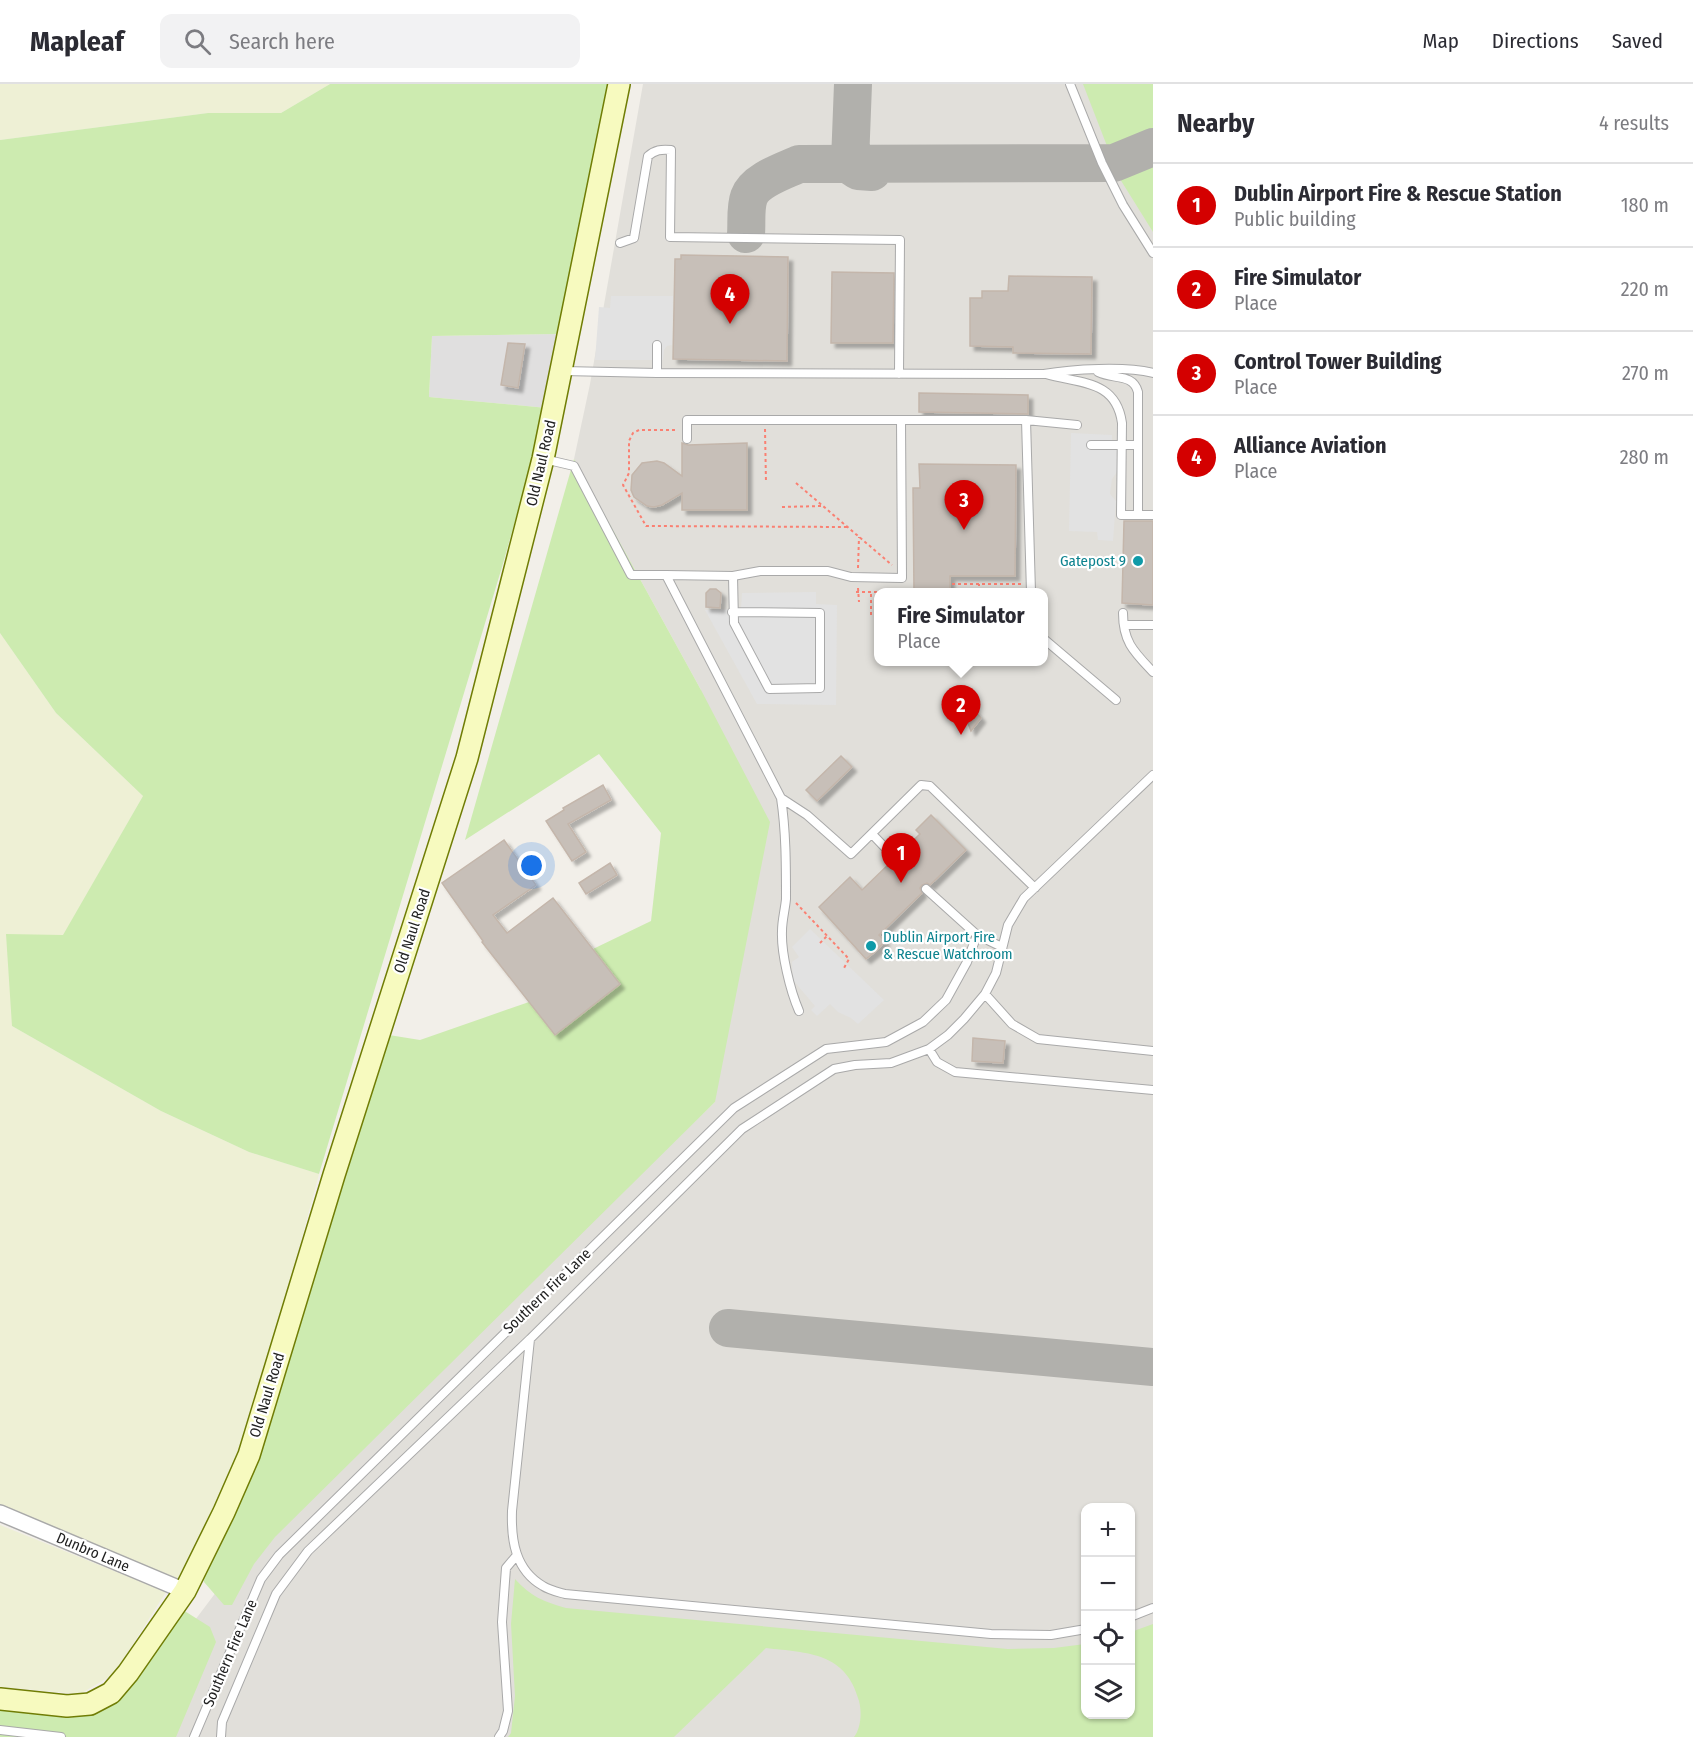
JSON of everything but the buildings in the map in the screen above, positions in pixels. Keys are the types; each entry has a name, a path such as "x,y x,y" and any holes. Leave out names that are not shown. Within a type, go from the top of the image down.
{"main road":[{"name":"Old Naul Road","path":"0,1700 67,1706 90,1704 111,1693 128,1673 185,1592 249,1455 334,1175 467,758 543,459 591,240 619,84"}],"street":[{"name":"Dunbro Lane","path":"0,1513 185,1592"}],"lane":[{"path":"1070,84 1102,163 1123,205 1153,253"},
{"path":"620,243 634,238 648,156 654,151 665,149 670,150 670,237 900,240 899,374"},
{"path":"657,345 657,373"},
{"path":"562,371 1044,374 1068,370 1094,370 1153,373"},
{"path":"1094,370 1108,377 1128,379 1136,385 1138,392 1138,515"},
{"path":"1044,374 1068,381 1093,384 1110,396 1120,411 1121,515 1153,515"},
{"path":"687,439 687,420 1026,420 1077,425"},
{"path":"543,459 574,466 631,575 733,576 760,571 828,571 851,577 902,578 901,420"},
{"path":"1026,420 1030,588"},
{"path":"1091,445 1138,446"},
{"path":"666,575 781,798 784,819 786,901 782,930 783,954 794,1000 799,1011"},
{"path":"732,612 820,613 820,688 769,688 734,623 732,612 733,576"},
{"path":"1123,613 1128,644 1153,672"},
{"path":"1124,625 1153,625"},
{"path":"1048,642 1116,700"},
{"path":"221,1737 222,1722 276,1594 308,1551 530,1339 742,1129 834,1069 891,1062 929,1048 948,1035 964,1020 985,994 996,974 1008,925 1024,898 1153,775"},
{"path":"781,798 807,815 851,854 921,785 930,786 1035,888"},
{"path":"872,834 895,858"},
{"path":"926,889 977,936 1002,947"},
{"name":"Southern Fire Lane","path":"194,1737 261,1579 279,1555 734,1108 826,1049 886,1042 923,1022 946,1000 967,962 977,936"},
{"path":"985,994 1012,1024 1038,1039 1153,1051"},
{"path":"929,1048 937,1062 955,1072 1153,1090"},
{"path":"530,1339 511,1534 517,1555 528,1575 544,1587 566,1594 991,1634 1051,1635 1081,1630"},
{"path":"499,1737 503,1731 508,1711 502,1622 506,1568 517,1555"},
{"path":"1135,1615 1153,1608"},
{"path":"0,1730 61,1737"}],"path":[{"path":"765,420 766,483"},
{"path":"687,429 639,430 633,433 629,441 629,473 623,485 646,526 847,527"},
{"path":"796,483 889,562 902,578"},
{"path":"782,507 822,506"},
{"path":"952,584 1030,588"},
{"path":"856,592 871,592 871,615"},
{"path":"792,900 849,959 844,968"},
{"path":"820,943 827,936"}],"shaded area":[{"path":"643,84 1153,84 1153,1737 0,1737 0,1718 113,1729 238,1563 715,1102 701,690 574,459 590,384"},
{"path":"611,296 673,296 672,345 667,346 664,350 663,360 595,360 599,307 610,308"},
{"path":"559,334 547,408 429,397 432,336"},
{"path":"1071,433 1112,435 1112,450 1117,450 1117,472 1112,479 1110,494 1116,501 1113,541 1098,540 1097,532 1069,531"},
{"path":"816,592 816,604 837,605 836,705 757,704 705,610 741,609 742,593"},
{"path":"810,929 884,1000 858,1024 838,1012 830,1004 817,1016 811,1010 815,1006 793,980 792,962 799,957 792,947"}],"green space":[{"path":"0,84 330,84 281,113 208,113 0,140"},
{"path":"330,84 613,84 559,334 432,336 429,397 547,408 502,567 319,1174 249,1152 161,1111 12,1026 6,934 63,935 143,796 56,713 0,633 0,140 208,113 281,113"},
{"path":"1083,84 1153,84 1153,131 1138,138 1107,146"},
{"path":"1153,166 1153,232 1120,179"},
{"path":"574,459 701,690 770,822 715,1102 275,1537 254,1564 232,1605 224,1605 204,1582 202,1574 241,1501 389,1035 420,1040 529,1002 555,1035 620,984 593,949 651,921 661,833 599,754 465,840"},
{"path":"0,633 56,713 143,796 12,1026 161,1111 249,1152 319,1174 260,1393 223,1505 183,1584 0,1504"},
{"path":"0,1525 166,1592 114,1674 80,1694 0,1687"},
{"path":"515,1579 538,1598 566,1608 1008,1649 1054,1648 1081,1645 1081,1719 1135,1719 1135,1631 1153,1624 1153,1737 854,1737 861,1715 860,1705 853,1685 845,1673 835,1664 823,1658 766,1648 674,1737 508,1737 511,1733 515,1696 511,1624"},
{"path":"183,1610 210,1627 216,1642 176,1737 0,1737 0,1707 76,1714"}],"taxiway":[{"path":"853,84 850,162 852,167 858,171 872,172"},
{"path":"746,234 747,206 752,191 764,181 799,164 1114,163 1153,147"},
{"path":"728,1328 1153,1367"}],"place":[{"name":"Alliance Aviation","path":"730,324"},
{"name":"Control Tower Building","path":"964,530"},
{"name":"Gatepost 9","path":"1138,561"},
{"name":"Fire Simulator","path":"961,735"},
{"name":"Dublin Airport Fire & Rescue Station","path":"901,883"},
{"name":"Dublin Airport Fire & Rescue Watchroom","path":"871,946"}]}
